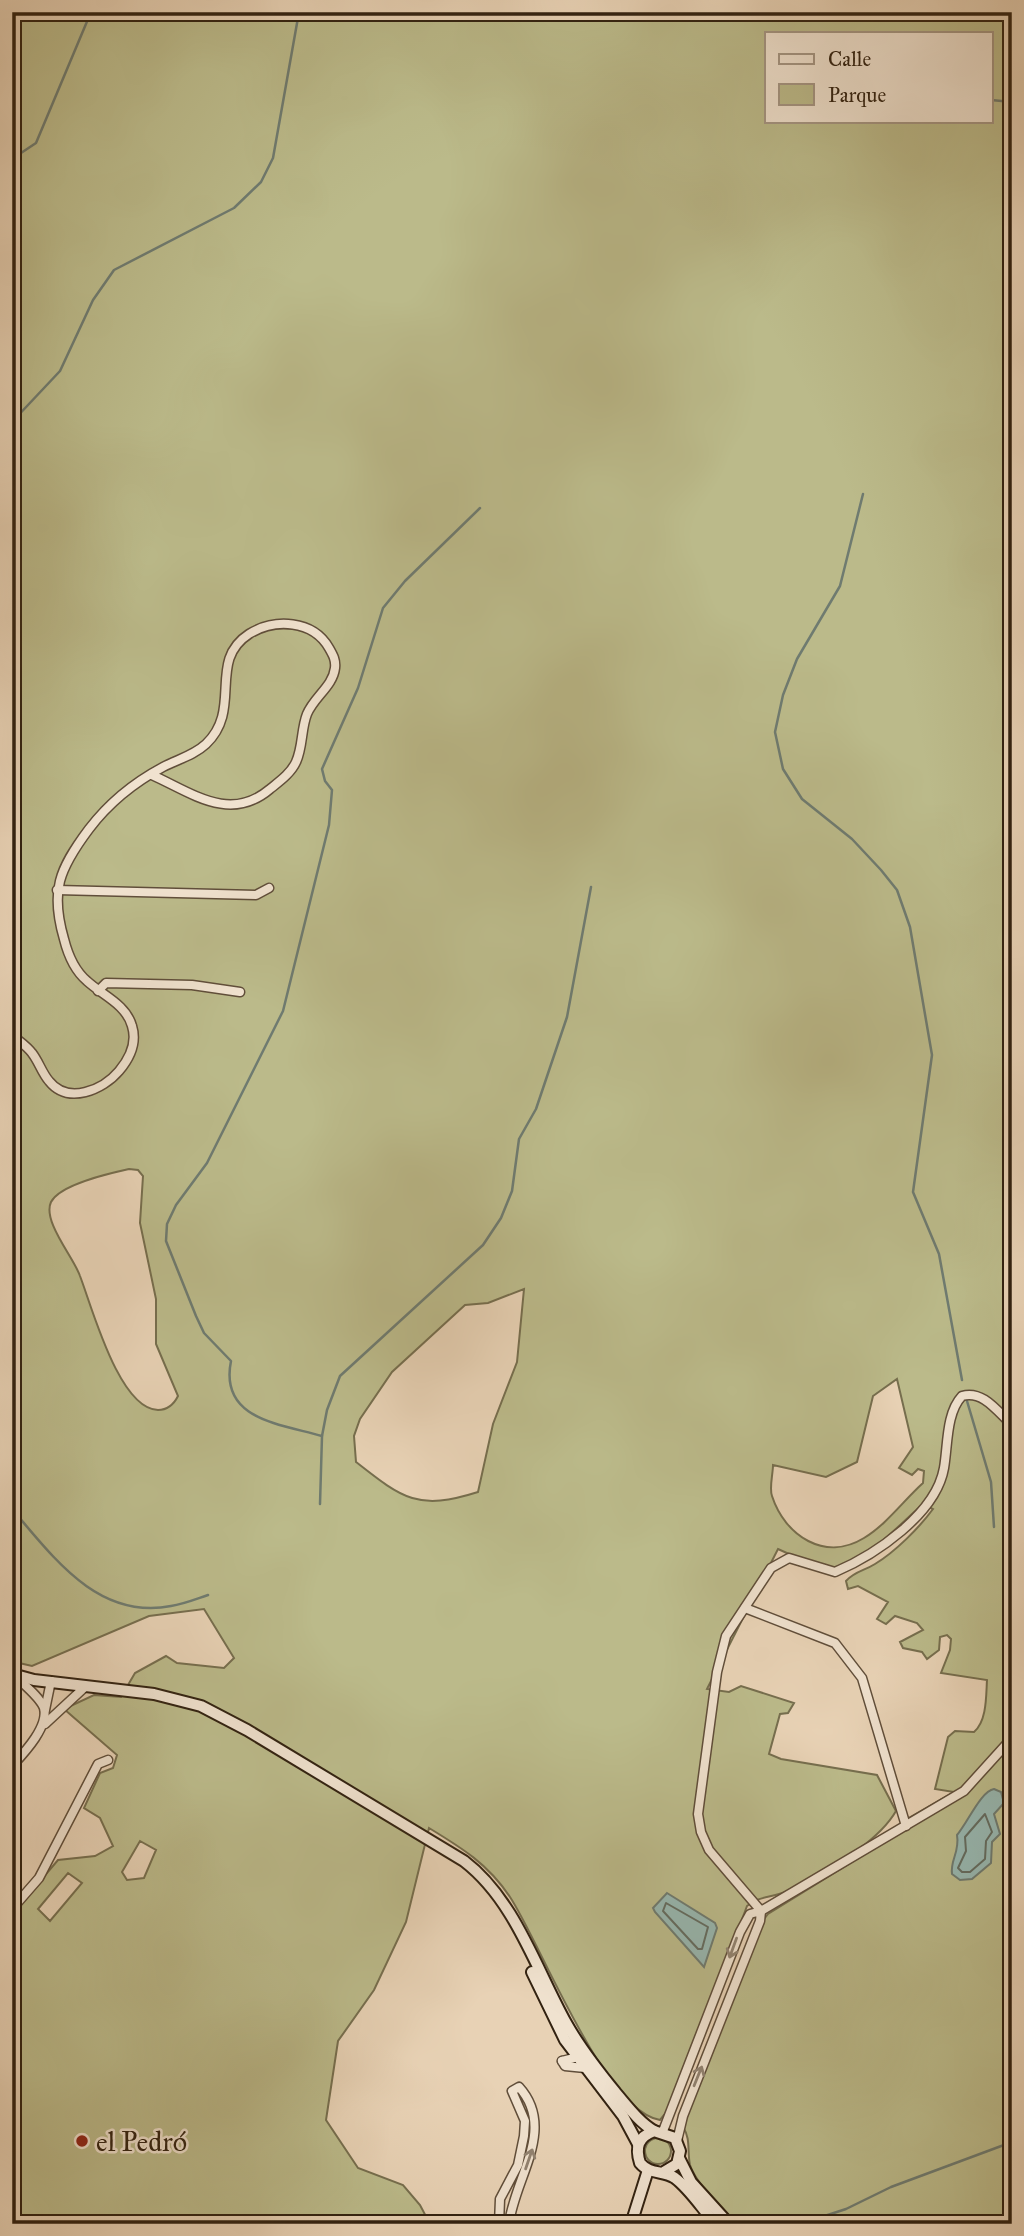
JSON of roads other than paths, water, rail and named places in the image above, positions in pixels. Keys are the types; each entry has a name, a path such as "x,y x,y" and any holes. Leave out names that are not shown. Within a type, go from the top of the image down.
{"main road":[{"path":"13,1674 176,1698 215,1713 464,1861 486,1880 510,1917 568,2026 583,2061 623,2116 638,2144 638,2160 648,2170 678,2181 716,2224"},
{"path":"510,1917 539,1988 565,2040 639,2120 677,2141 679,2158 691,2182 729,2224"},
{"path":"638,2144 642,2137 659,2131"},
{"path":"662,2173 673,2168 679,2158"},
{"path":"631,2224 648,2170"}],"street":[{"path":"12,1035 32,1053 48,1080 58,1090 81,1093 97,1088 114,1076 126,1062 134,1044 134,1034 127,1014 98,991 72,963 56,909 57,890 78,844 100,814 152,775 190,756 214,734 226,708 226,662 230,651 247,635 263,627 304,625 316,632 326,643 335,658 335,669 331,680 307,715 298,760 289,773 259,799 233,806 198,799 152,775"},
{"path":"57,890 256,895 270,887"},
{"path":"98,991 106,983 192,985 240,992"},
{"path":"677,2141 683,2116 760,1921 761,1911 709,1850 701,1832 698,1814 717,1672 726,1636 771,1568 781,1559 789,1558 835,1572 864,1560 931,1501 943,1472 954,1409 962,1396 972,1393 984,1398 1012,1425"},
{"path":"745,1608 835,1643 862,1678 906,1826"},
{"path":"13,1674 44,1707 44,1716"},
{"path":"38,1731 51,1681"},
{"path":"12,1766 38,1731 86,1686"},
{"path":"47,1695 57,1701 68,1700"},
{"path":"659,2131 740,1931 750,1914 761,1911 964,1791 1012,1738"},
{"path":"12,1909 39,1878 98,1764 108,1760"},
{"path":"562,2061 567,2049 565,2040"},
{"path":"562,2061 583,2061"},
{"path":"562,2061 565,2066 583,2061"},
{"path":"499,2224 500,2199 518,2165 524,2136 525,2121 512,2091 519,2087 532,2106 533,2145 516,2192 509,2224"}],"water":[{"path":"994,1789 1001,1792 1004,1803 994,1814 1000,1834 992,1842 991,1863 972,1879 960,1880 952,1874 957,1835 979,1801"},
{"path":"667,1893 715,1923 717,1928 704,1967 653,1908"}],"waterway":[{"path":"12,159 36,143 91,12"},
{"path":"12,422 60,371 93,300 114,270 234,208 261,182 273,158 299,12"},
{"path":"794,16 795,12"},
{"path":"992,100 1012,102"},
{"path":"863,494 840,586 797,659 783,695 775,732 783,769 802,799 852,839 881,870 897,890 910,927 932,1055 913,1192 939,1254 962,1380"},
{"path":"322,1436 272,1423 244,1407 234,1396 230,1381 231,1361 204,1333 196,1316 166,1241 167,1224 176,1205 207,1163 283,1011 329,825 332,790 325,781 322,769 358,688 383,608 405,581 480,508"},
{"path":"320,1504 322,1436 327,1410 340,1376 483,1245 501,1218 512,1191 519,1139 536,1109 567,1017 591,887"},
{"path":"967,1401 991,1482 994,1527"},
{"path":"12,1509 44,1547 80,1581 121,1604 145,1608 176,1605 208,1595"},
{"path":"800,2224 846,2209 891,2187 1012,2142"}],"place":[{"name":"el Pedró","path":"82,2141"}]}
